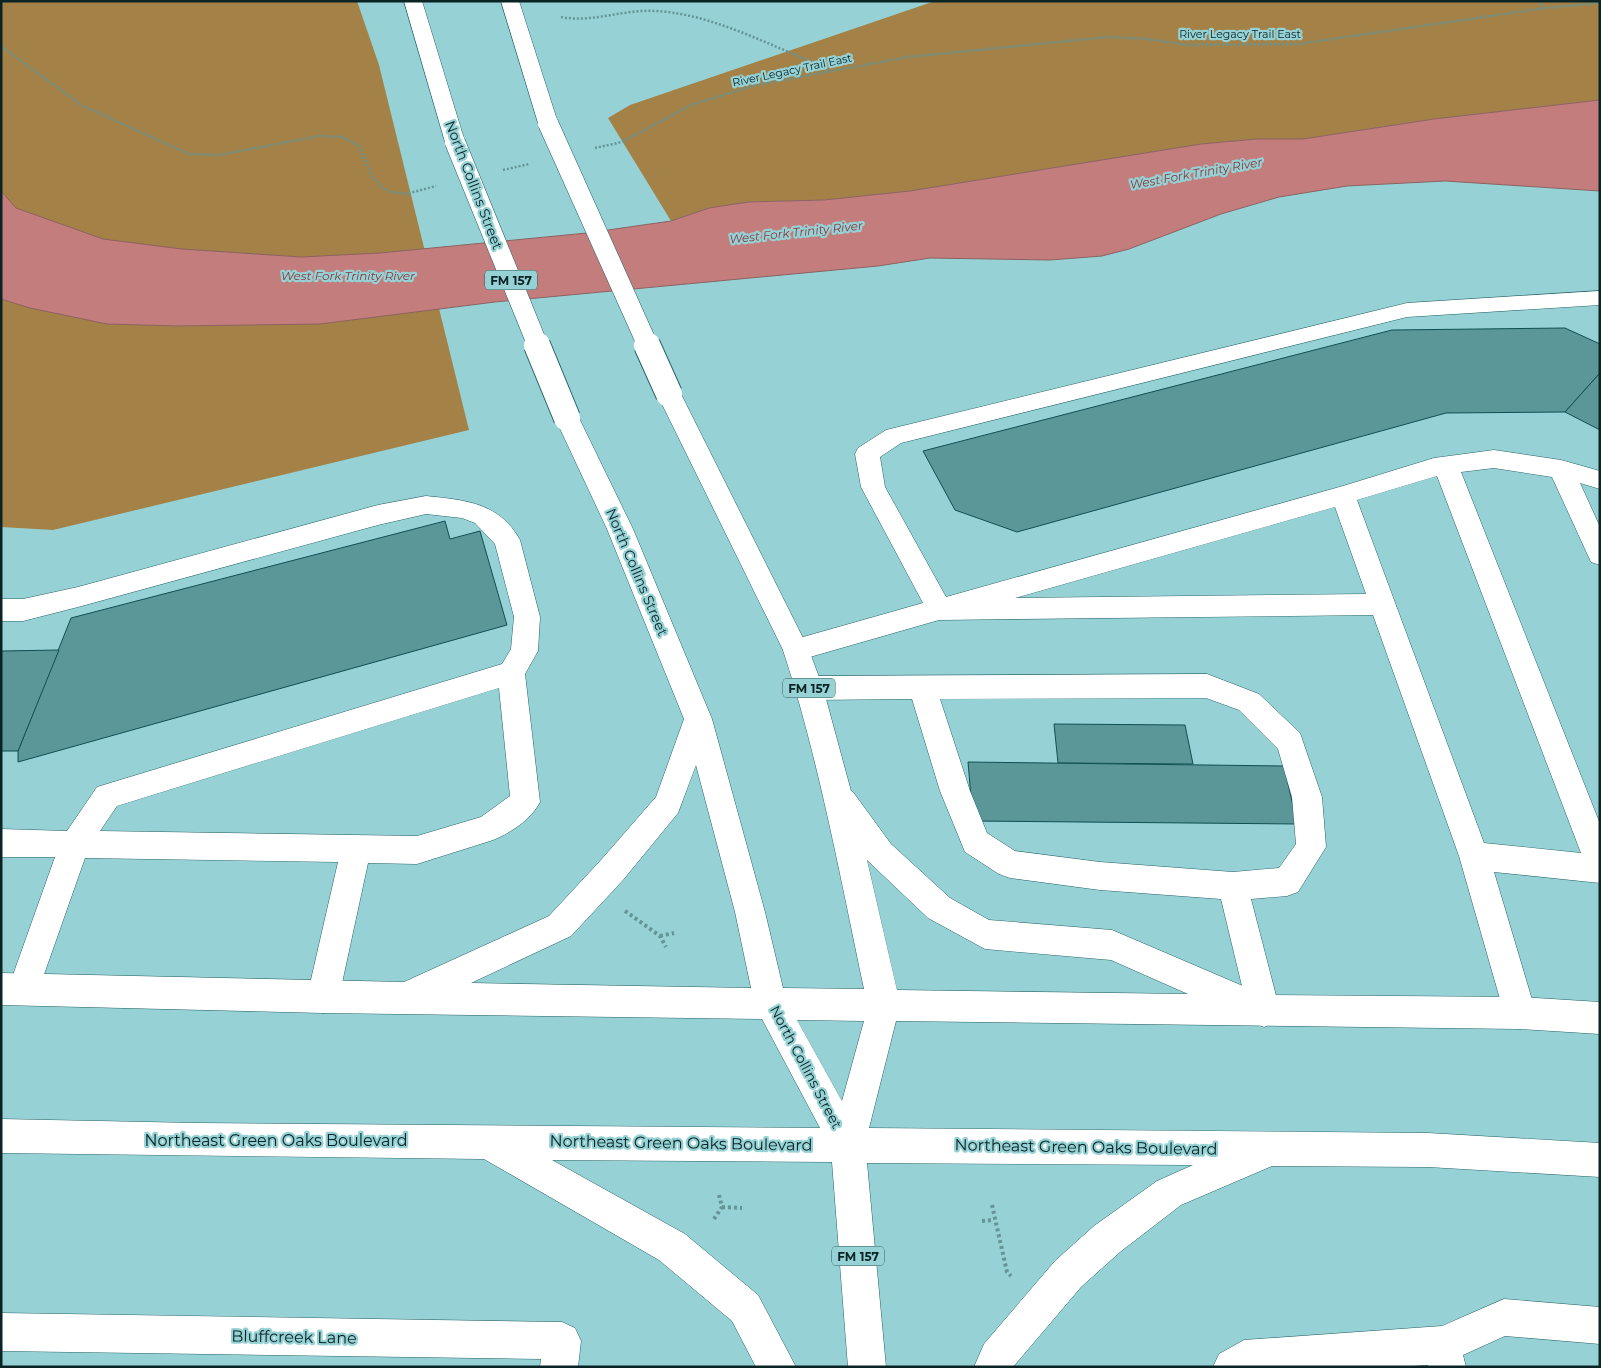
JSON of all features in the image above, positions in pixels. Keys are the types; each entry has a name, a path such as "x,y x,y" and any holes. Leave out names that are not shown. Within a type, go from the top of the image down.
{"main road":[{"name":"North Collins Street","path":"413,1 455,142 567,418 620,528 698,719 750,912 771,1004 848,1145"},
{"name":"North Collins Street","path":"510,1 548,123 669,394 796,650 809,688 836,790 884,1006 848,1145 868,1367"},
{"path":"940,610 873,487 867,454 894,436 1407,310 1600,298"},
{"path":"796,650 1343,495 1434,467 1494,459 1561,469 1600,480"},
{"path":"1446,466 1600,863"},
{"path":"1561,469 1600,555"},
{"path":"1343,495 1474,856 1520,1013"},
{"path":"1,610 23,610 78,597 378,515 426,505 462,509 484,516 507,540 527,617 524,651 511,673 525,802 490,828 417,850 1,843"},
{"path":"940,610 1382,604"},
{"path":"511,673 107,796 74,844 13,989 323,997 884,1006 1264,1012 1520,1013 1600,1018"},
{"path":"809,688 922,687 1207,686 1249,702 1290,742 1307,797 1311,847 1287,882 1233,886 1100,876 1010,864 976,842 955,791 922,687"},
{"path":"405,998 560,926 612,870 668,804 698,719"},
{"path":"836,790 880,854 939,908 985,934 1112,945 1264,1012"},
{"path":"323,997 356,848"},
{"path":"1474,856 1600,869"},
{"path":"1233,886 1264,1012"},
{"name":"Northeast Green Oaks Boulevard","path":"1,1136 206,1140 1428,1150 1600,1160"},
{"path":"484,1141 672,1246 745,1308 777,1367"},
{"path":"993,1367 997,1357 1068,1274 1107,1239 1168,1193 1271,1149"},
{"path":"1232,1367 1244,1358 1445,1356 1504,1317 1600,1326"},
{"name":"Bluffcreek Lane","path":"1,1332 562,1341 559,1367"}],"path":[{"path":"1538,1 1545,8"},
{"name":"River Legacy Trail East","path":"594,148 622,142 691,104 756,85 908,56 1108,37 1148,39 1187,45 1298,44 1545,8 1600,3"},
{"path":"561,17 579,20 645,11 673,13 724,27 818,64 828,71"},
{"path":"1,46 83,106 189,154 219,155 319,136 343,137 359,146 365,165 385,191 398,195 445,184"},
{"path":"501,170 529,164"},
{"path":"622,909 660,936 666,947"},
{"path":"660,936 674,933"},
{"path":"719,1195 722,1207"},
{"path":"992,1205 1007,1272 1015,1280"},
{"path":"722,1207 742,1208"},
{"path":"714,1218 722,1207"},
{"path":"982,1221 994,1220"}],"shaded area":[{"path":"1,1 357,1 379,65 469,430 53,530 1,527"},
{"path":"935,1 1600,1 1600,100 1434,119 1303,139 1257,139 1201,144 910,191 824,200 748,202 709,208 671,221 608,118 630,105"}],"water":[{"name":"West Fork Trinity River","path":"1600,100 1600,191 1445,181 1347,186 1279,197 1221,214 1129,249 1102,256 1050,260 930,258 878,266 495,302 320,324 178,326 107,324 30,308 1,299 1,191 16,208 103,239 182,249 301,257 380,253 587,233 671,221 709,208 748,202 824,200 910,191 1201,144 1257,139 1303,139 1434,119"}],"building":[{"path":"1565,328 1600,344 1600,373 1565,412 1446,413 1017,532 955,510 923,451 1392,330"},
{"path":"1600,373 1600,430 1565,412"},
{"path":"445,521 450,539 480,531 507,625 18,762 18,751 71,618"},
{"path":"59,650 18,751 1,751 1,651"},
{"path":"1054,724 1185,725 1193,764 1058,763"},
{"path":"968,762 1284,766 1297,824 973,821"}]}
